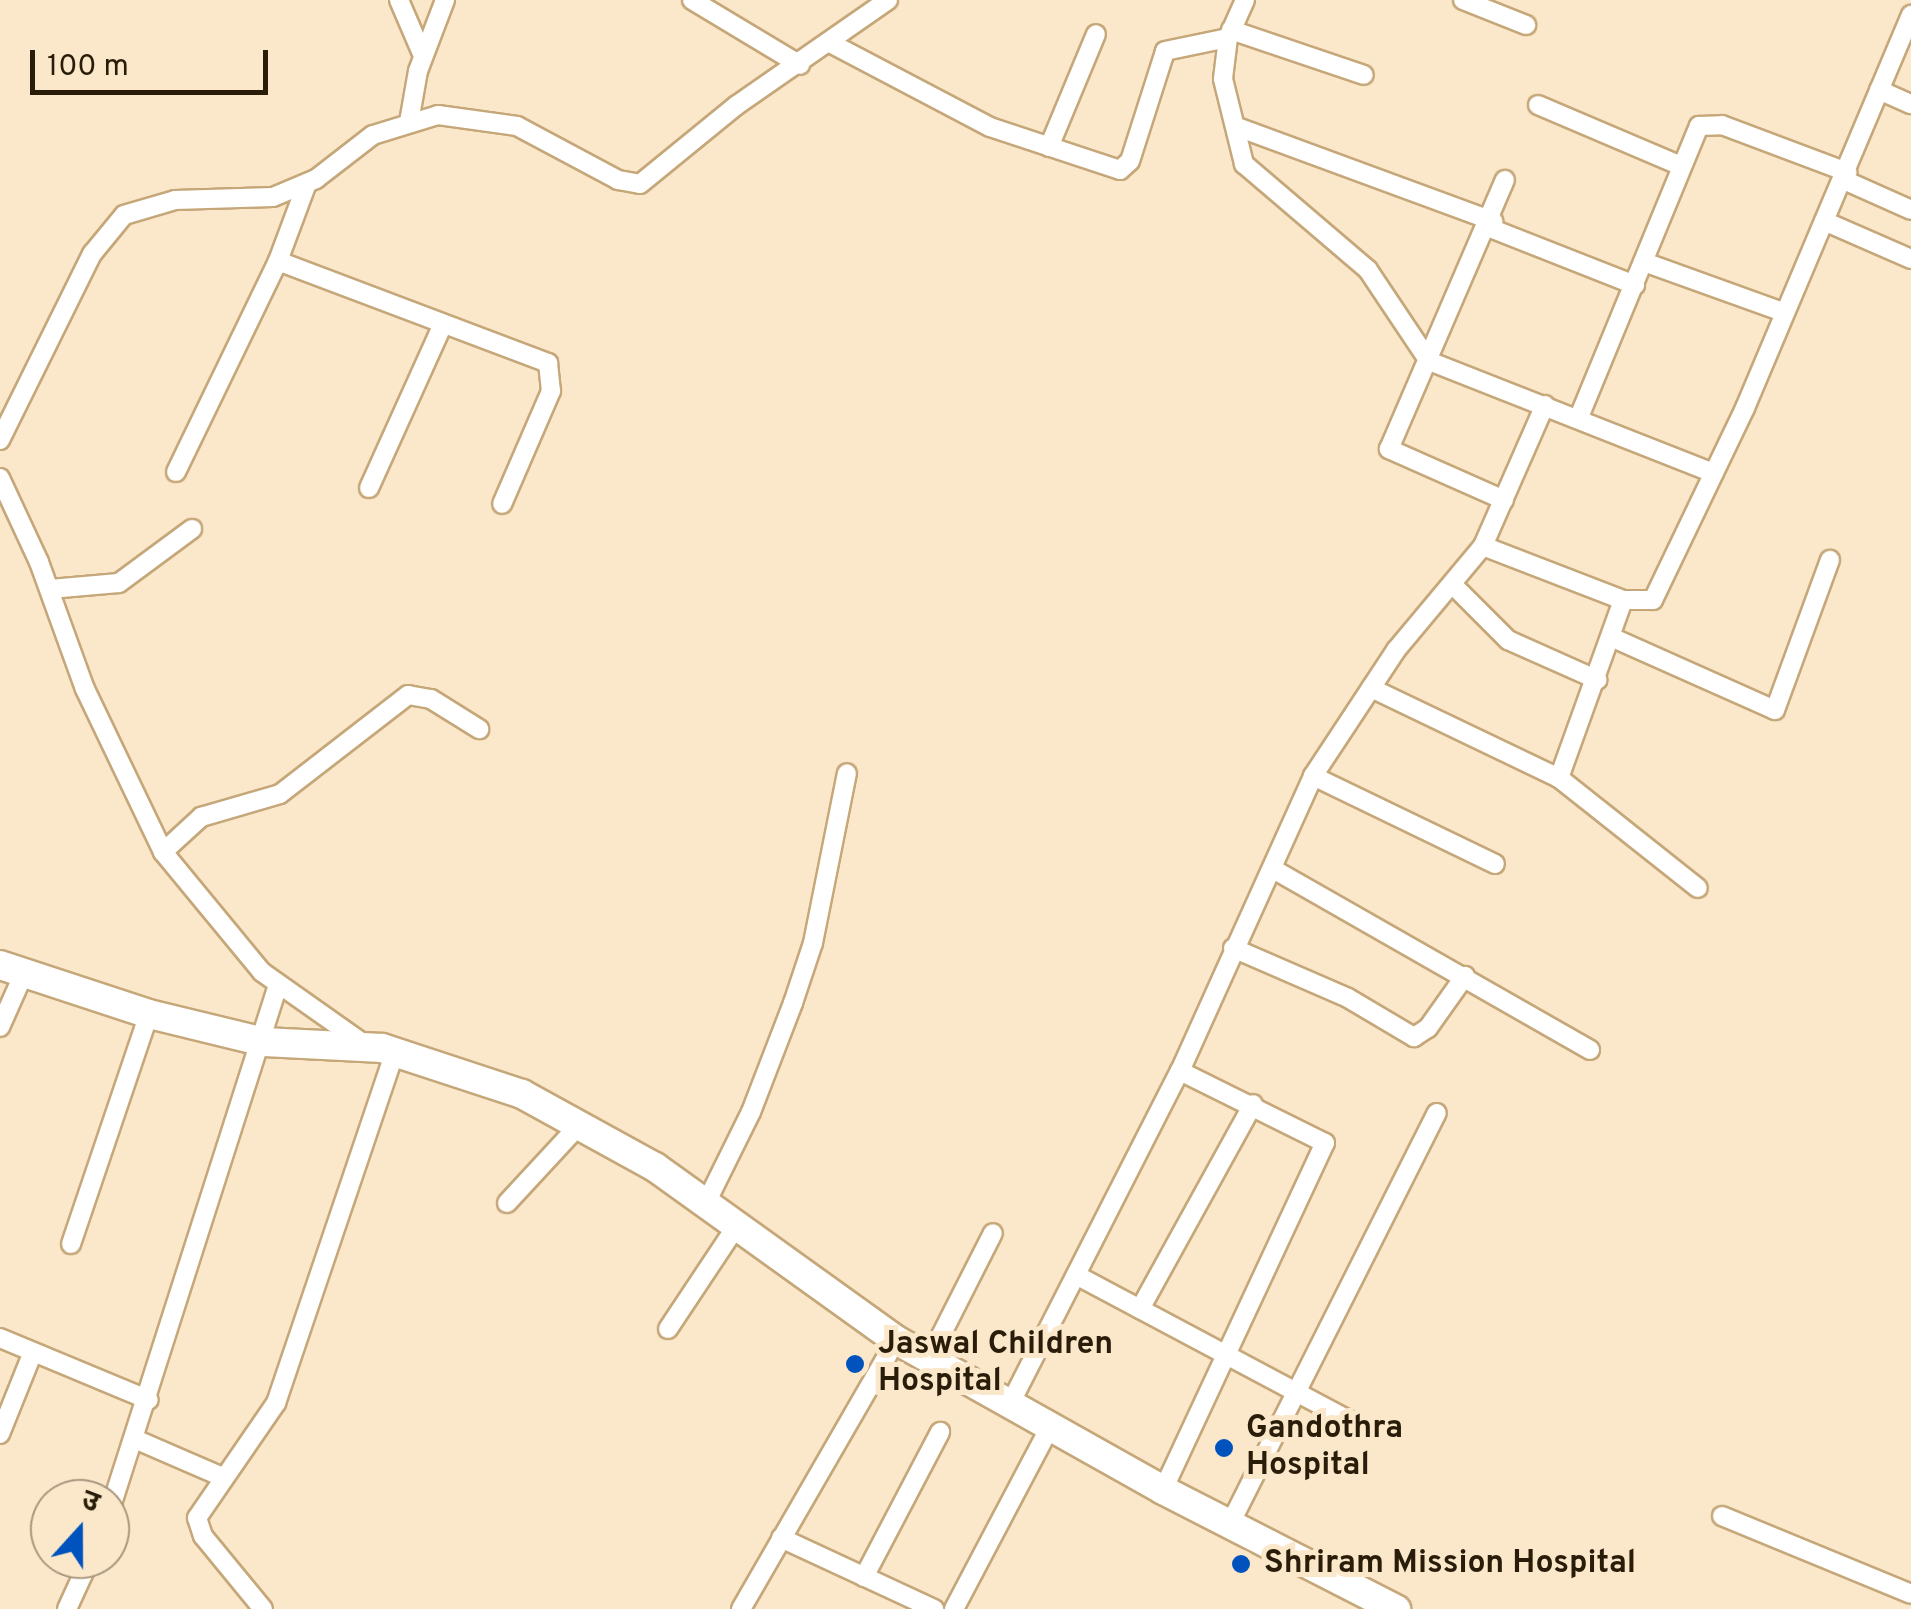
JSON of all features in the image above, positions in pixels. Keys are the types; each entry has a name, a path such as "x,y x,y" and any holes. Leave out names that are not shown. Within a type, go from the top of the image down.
{"main road":[{"path":"12,969 150,1014 264,1042 365,1045 395,1052 510,1089 582,1122 896,1340 1163,1490 1396,1609"}],"street":[{"path":"399,0 423,56"},
{"path":"409,122 423,56 445,0"},
{"path":"692,0 800,64"},
{"path":"0,440 92,254 124,215 174,200 273,196 307,183 374,135 438,115 494,119 560,146 618,180 640,184 737,105 832,44 888,0"},
{"path":"1244,0 1230,34 1225,93 1240,128 1244,164 1368,270 1430,361 1714,473"},
{"path":"1463,0 1526,25"},
{"path":"1483,546 1623,600 1646,604 1658,594 1845,176 1911,15"},
{"path":"1049,147 1096,34"},
{"path":"832,44 990,127 1124,168 1165,51 1230,34 1364,75"},
{"path":"1879,90 1911,104"},
{"path":"1538,105 1682,166"},
{"path":"1580,417 1695,130 1714,124 1845,176 1911,210"},
{"path":"1240,128 1491,224 1635,285"},
{"path":"1504,500 1390,448 1491,224 1505,180"},
{"path":"176,472 278,260 307,183"},
{"path":"1824,221 1911,259"},
{"path":"278,260 552,368 552,391 502,504"},
{"path":"1644,262 1783,312"},
{"path":"369,488 442,324"},
{"path":"1010,1404 1180,1071 1313,776 1371,688 1483,546 1545,404"},
{"path":"0,478 50,588 85,689 163,852 200,903 278,985 365,1045"},
{"path":"50,588 118,583 192,530"},
{"path":"1613,638 1775,710 1830,560"},
{"path":"1453,586 1508,640 1598,680"},
{"path":"1559,778 1598,680 1623,600"},
{"path":"1371,688 1559,778 1698,888"},
{"path":"163,852 201,817 280,794 408,696 431,699 479,729"},
{"path":"705,1205 751,1112 813,943 847,773"},
{"path":"1313,776 1495,864"},
{"path":"1273,868 1590,1050"},
{"path":"1234,948 1348,998 1410,1036 1428,1028 1465,976"},
{"path":"0,1027 12,969"},
{"path":"122,1479 264,1042 278,985"},
{"path":"70,1244 150,1014"},
{"path":"263,1609 199,1531 200,1509 276,1403 395,1052"},
{"path":"1163,1490 1325,1143 1180,1071"},
{"path":"1140,1309 1253,1104"},
{"path":"1230,1524 1437,1114"},
{"path":"507,1203 582,1122"},
{"path":"668,1329 735,1228"},
{"path":"929,1359 993,1233"},
{"path":"1076,1276 1362,1427"},
{"path":"0,1338 149,1400"},
{"path":"744,1608 896,1340"},
{"path":"0,1434 33,1352"},
{"path":"954,1609 985,1539 1050,1428"},
{"path":"864,1576 940,1432"},
{"path":"137,1440 220,1476"},
{"path":"1722,1516 1911,1594"},
{"path":"781,1538 934,1609"},
{"path":"67,1609 81,1579"}],"place":[{"name":"Jaswal Children Hospital","path":"855,1364"},
{"name":"Gandothra Hospital","path":"1224,1448"},
{"name":"Shriram Mission Hospital","path":"1241,1564"}]}
